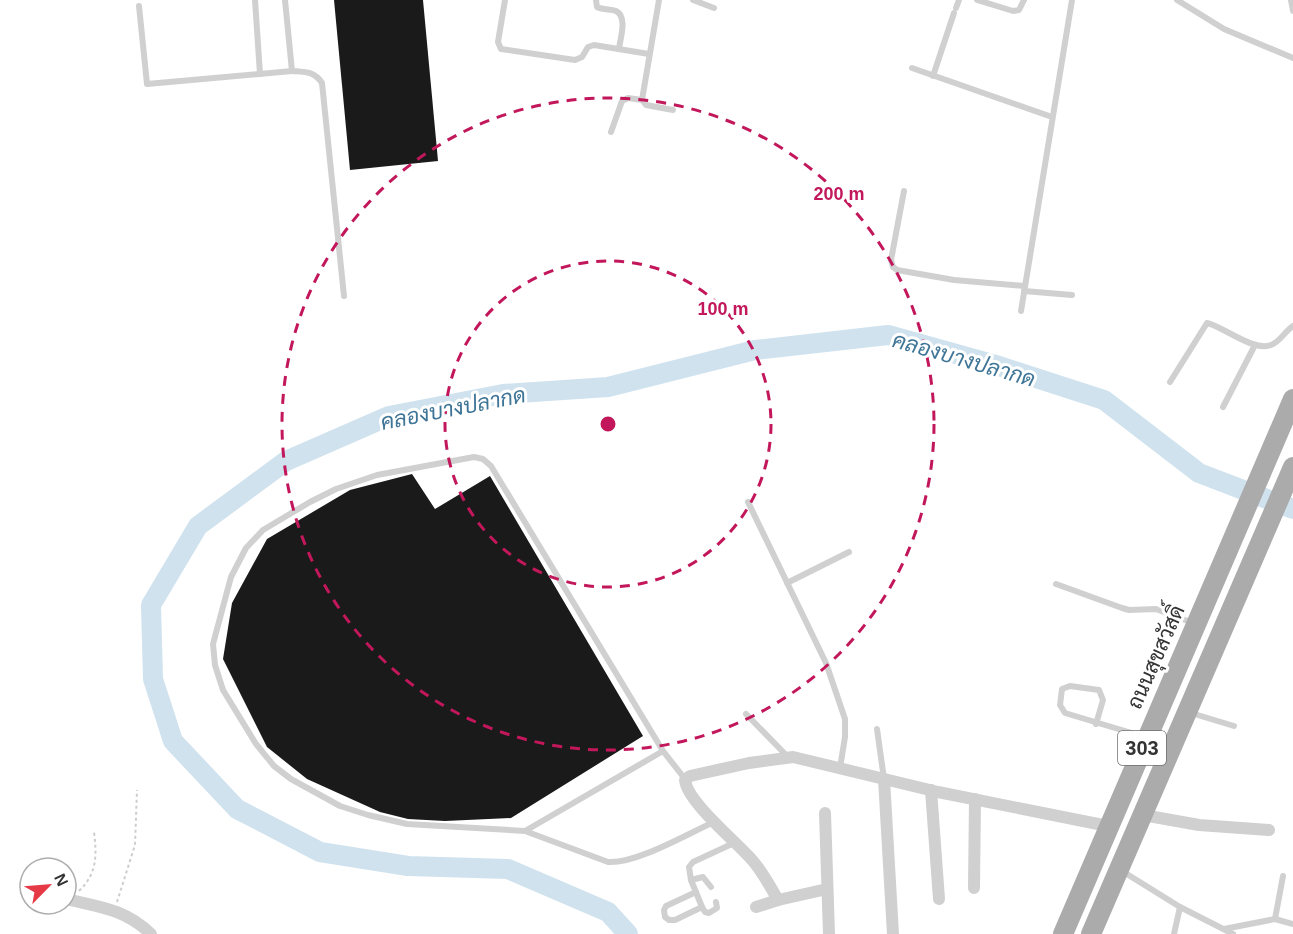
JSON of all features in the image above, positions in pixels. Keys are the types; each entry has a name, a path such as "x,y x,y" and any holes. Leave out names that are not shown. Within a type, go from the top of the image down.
{"main road":[{"name":"ถนนสุขสวัสดิ์","path":"1063,934 1290,406"},
{"name":"303","path":"1090,934 1293,467"}],"street":[{"path":"778,900 762,872 691,794 685,780 690,776 787,757 801,758 975,800 1108,826"},
{"path":"884,779 893,934"},
{"path":"931,790 939,899"},
{"path":"974,888 975,800"},
{"path":"825,813 829,934"},
{"path":"1143,815 1199,825 1269,830"},
{"path":"756,907 826,889"},
{"path":"78,902 114,910 132,918 151,934"}],"lane":[{"path":"255,0 260,74"},
{"path":"285,0 292,71"},
{"path":"505,0 498,42 501,49 575,60 582,57 588,47 594,45 649,54"},
{"path":"596,0 597,7 616,11 621,15 623,20 619,49"},
{"path":"642,100 659,0"},
{"path":"693,0 714,8"},
{"path":"933,76 959,0"},
{"path":"978,0 1013,11 1018,10 1024,0"},
{"path":"1021,310 1072,0"},
{"path":"1177,0 1224,29 1293,58"},
{"path":"1291,0 1293,11"},
{"path":"139,6 147,84 292,71 310,72 318,76 322,83 344,296"},
{"path":"912,68 1052,117"},
{"path":"611,132 622,101 628,98 642,100 646,105 673,110"},
{"path":"904,191 891,260 892,267 897,270 954,280 1072,295"},
{"path":"1170,382 1207,323 1255,345 1271,345 1293,326"},
{"path":"1223,407 1255,345"},
{"path":"685,780 663,751 491,466 483,459 474,457 377,475 328,493 263,530 246,548 231,577 213,644 215,665 223,690 256,744 274,766 291,779 340,806 407,824 525,831 614,863 642,854 715,822"},
{"path":"748,502 826,663 845,719 845,737 839,768"},
{"path":"787,583 849,552"},
{"path":"1056,584 1129,610 1156,609 1196,624"},
{"path":"1096,724 1103,700 1099,690 1070,686 1062,689 1060,705 1061,710 1065,713 1096,724 1147,738"},
{"path":"1188,712 1234,726"},
{"path":"746,714 787,757"},
{"path":"877,729 884,779"},
{"path":"525,831 663,751"},
{"path":"716,903 716,910 705,912 691,880 689,867 693,862 734,843"},
{"path":"1119,870 1180,907 1233,934"},
{"path":"1275,920 1283,876"},
{"path":"691,880 703,877 711,887"},
{"path":"696,892 666,906 665,917 675,920 702,906"},
{"path":"1174,934 1180,907"},
{"path":"1224,930 1275,920 1293,924"}],"path":[{"path":"114,910 135,845 137,790"},
{"path":"78,890 86,884 96,863 94,832"}],"building":[{"path":"334,0 423,0 438,161 350,170"},
{"path":"412,474 435,509 490,476 643,736 511,818 445,821 408,819 380,812 307,779 267,747 223,659 232,603 267,539 350,490"}],"waterway":[{"name":"คลองบางปลากด","path":"628,934 608,912 508,869 408,866 320,852 237,809 173,741 153,679 151,605 198,526 286,461 389,416 503,394 608,387 755,350 888,335 999,366 1104,400 1199,473 1293,509"}]}
